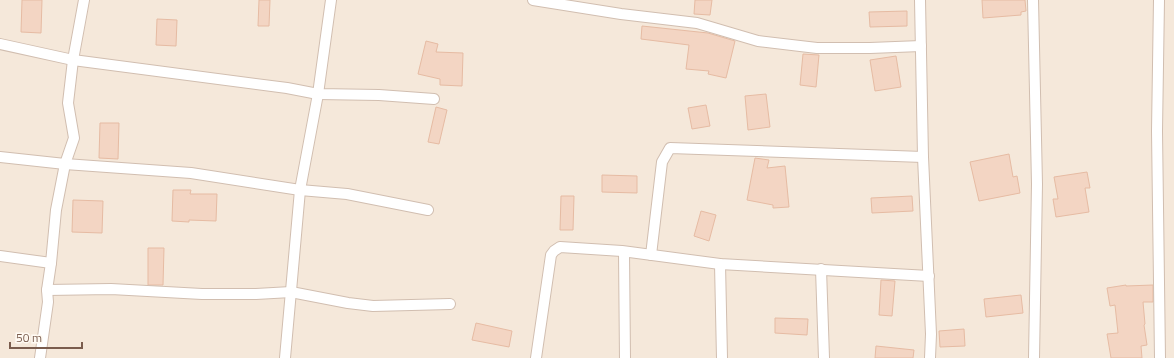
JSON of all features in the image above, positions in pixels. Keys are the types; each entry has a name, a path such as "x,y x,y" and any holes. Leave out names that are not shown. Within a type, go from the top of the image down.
{"street":[{"path":"40,358 48,302 47,290 56,210 65,164 74,138 68,104 73,60 84,0"},
{"path":"285,358 300,190 318,94 331,0"},
{"path":"533,0 621,14 697,23 758,41 817,48 921,46"},
{"path":"920,0 931,334 930,358"},
{"path":"1033,0 1037,184 1034,358"},
{"path":"1159,0 1157,131 1160,358"},
{"path":"0,44 73,60 280,87 318,94 379,95 434,99"},
{"path":"651,255 662,162 670,148 924,157"},
{"path":"0,157 65,164 191,173 300,190 347,194 428,210"},
{"path":"536,358 551,255 560,247 624,252 720,264 929,276"},
{"path":"624,252 625,358"},
{"path":"0,256 51,264"},
{"path":"720,264 722,358"},
{"path":"821,269 824,358"},
{"path":"47,290 111,290 202,294 256,294 291,292 372,306 450,304"}],"shaded area":[{"path":"0,0 1174,0 1174,358 0,358"}],"building":[{"path":"22,0 42,0 41,33 21,32"},
{"path":"259,0 270,0 269,26 258,26"},
{"path":"695,0 712,0 710,15 694,14"},
{"path":"982,0 1025,0 1026,11 1021,12 1021,15 983,18"},
{"path":"907,11 907,26 870,27 869,12"},
{"path":"157,19 177,20 176,46 156,45"},
{"path":"642,26 708,33 735,41 726,78 708,74 709,71 686,69 689,45 641,39"},
{"path":"426,41 438,44 436,52 463,53 462,86 440,85 440,79 418,74"},
{"path":"803,54 819,55 816,87 800,85"},
{"path":"896,56 901,87 875,91 870,60"},
{"path":"766,94 770,127 748,130 745,96"},
{"path":"706,105 710,126 692,129 688,108"},
{"path":"436,107 447,110 439,144 428,142"},
{"path":"100,123 119,123 118,159 99,158"},
{"path":"1009,154 1013,177 1017,176 1020,193 979,201 970,162"},
{"path":"755,158 769,160 767,168 785,166 789,207 773,208 773,205 747,200"},
{"path":"1087,172 1090,188 1085,188 1089,212 1056,217 1053,199 1058,199 1054,177"},
{"path":"602,175 637,176 637,193 602,192"},
{"path":"173,190 191,190 190,194 217,194 216,221 172,221"},
{"path":"561,196 574,196 573,230 560,230"},
{"path":"912,196 913,211 872,213 871,198"},
{"path":"73,200 103,201 102,233 72,232"},
{"path":"701,211 716,215 709,241 694,236"},
{"path":"148,248 164,248 163,285 148,285"},
{"path":"881,280 895,281 892,316 879,315"},
{"path":"1126,285 1153,285 1153,302 1143,302 1147,345 1141,346 1142,358 1111,358 1107,334 1118,333 1115,305 1110,306 1107,288"},
{"path":"1021,295 1023,313 986,317 984,299"},
{"path":"775,318 808,319 807,335 775,333"},
{"path":"476,323 512,331 509,347 472,340"},
{"path":"964,329 965,346 940,347 939,331"},
{"path":"876,346 914,350 913,358 875,358"}]}
